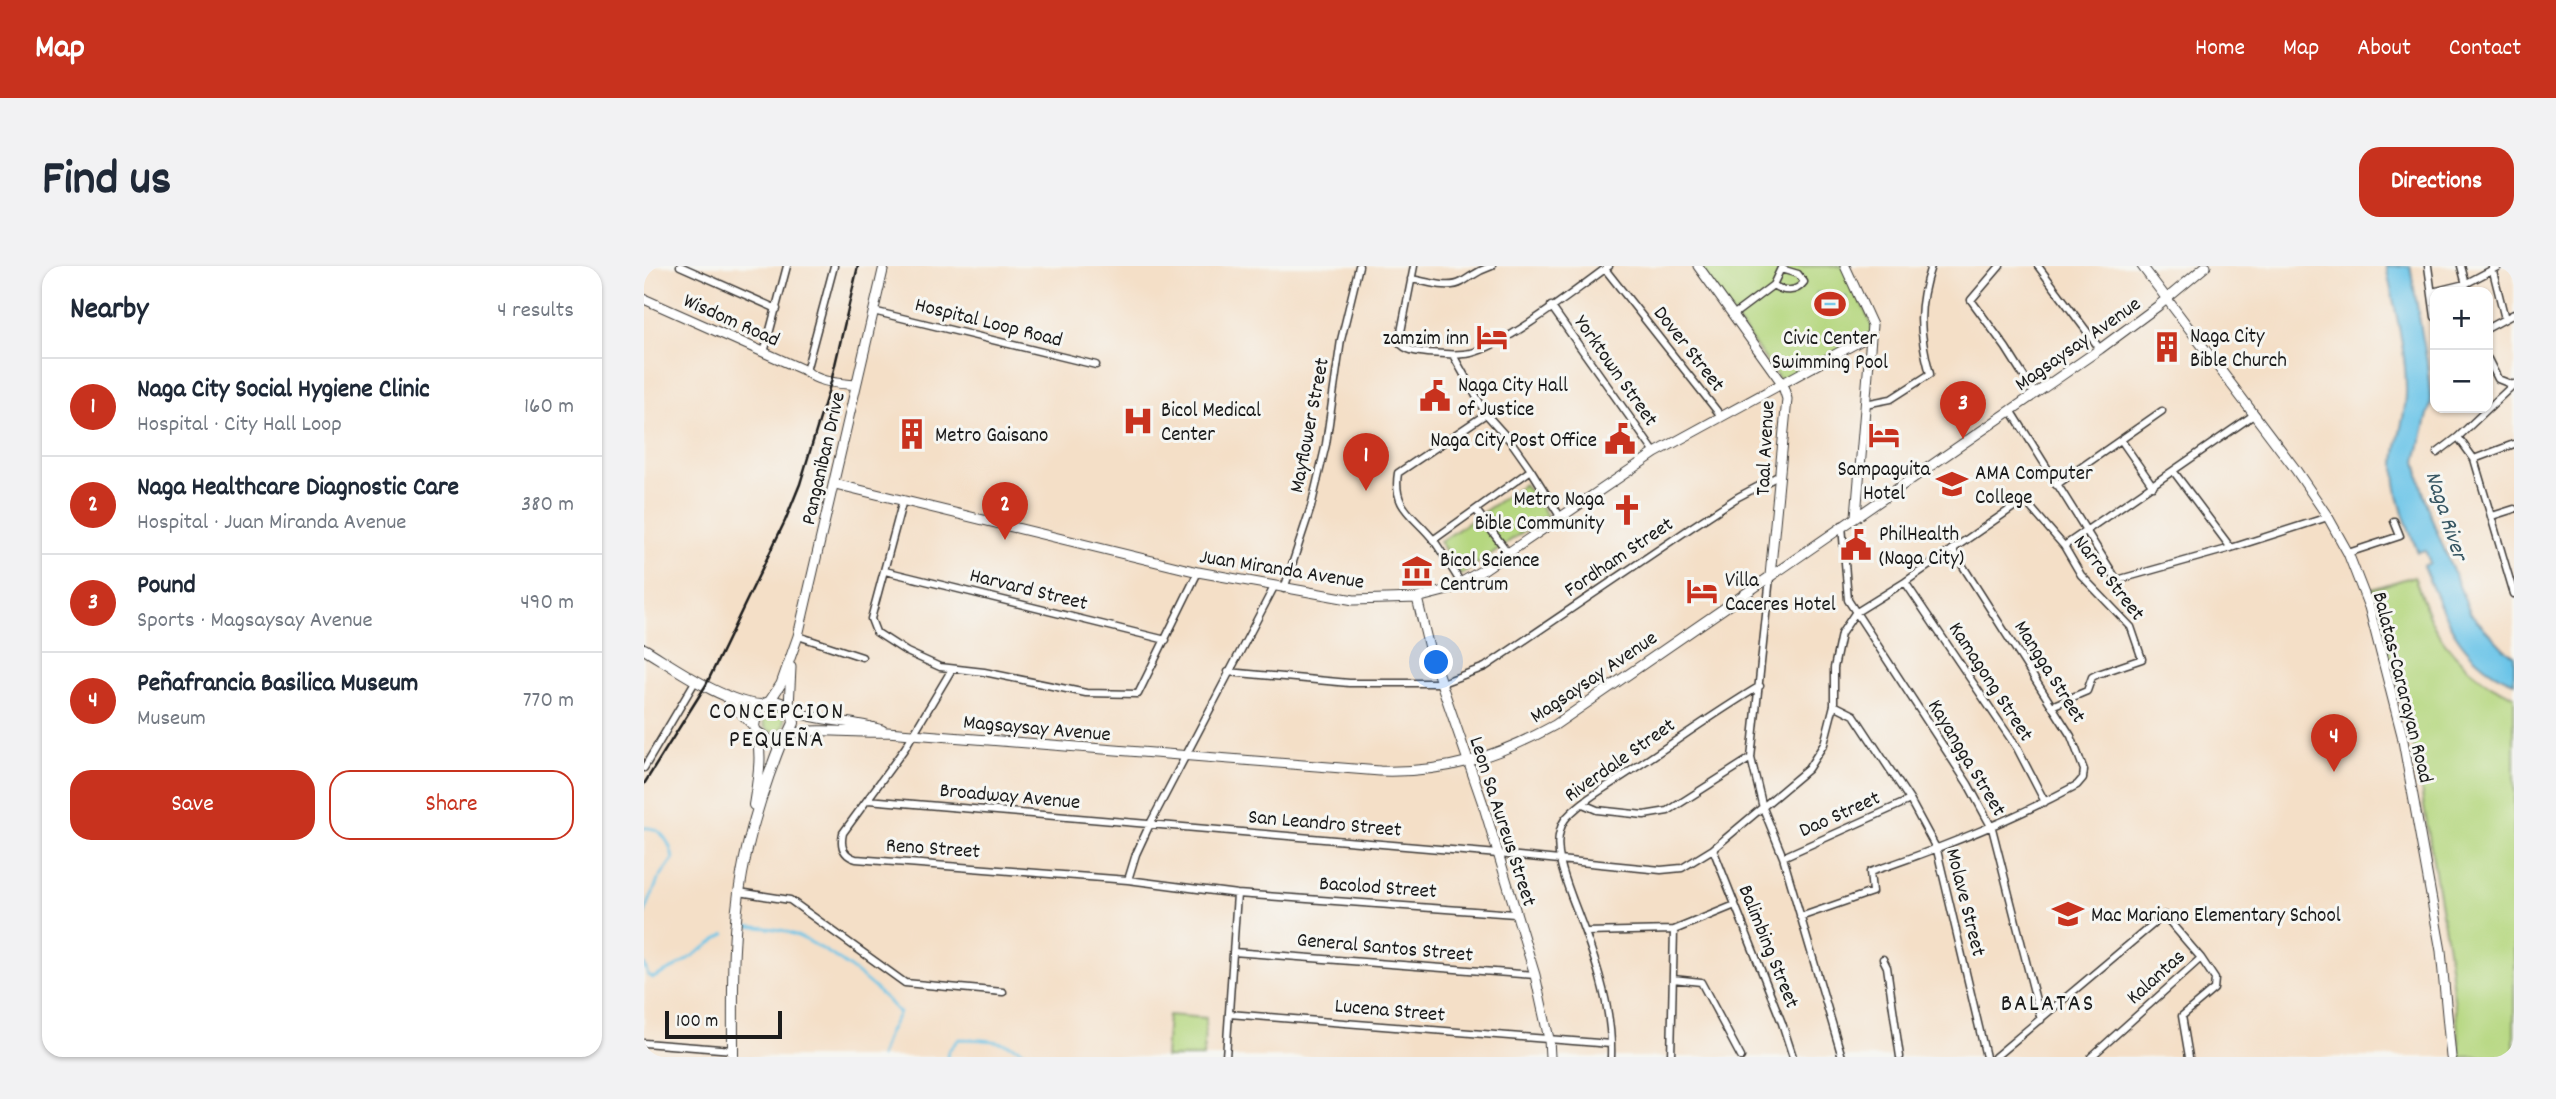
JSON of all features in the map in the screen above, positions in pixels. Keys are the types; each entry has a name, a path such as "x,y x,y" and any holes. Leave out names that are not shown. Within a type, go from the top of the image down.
{"main road":[{"name":"Panganiban Drive","path":"765,704 781,684 798,636 884,266"},
{"name":"Taal Avenue","path":"1698,266 1782,383 1787,399 1782,475 1770,576"},
{"path":"1845,266 1872,325 1856,516"},
{"name":"Balatas-Cararayan Road","path":"2142,266 2255,414 2328,517 2348,553 2369,607 2402,735 2441,951 2451,1057"},
{"name":"Magsaysay Avenue","path":"786,737 822,730 887,732 1185,757 1408,772 1468,763 1509,749 1555,725 2035,394 2167,300 2206,266"},
{"name":"Wisdom Road","path":"644,299 812,376 856,385"},
{"name":"Juan Miranda Avenue","path":"835,484 1198,572 1284,589 1354,600 1418,598 1448,590 1461,583 1510,554 1655,453 1871,335"},
{"path":"1854,346 1869,359"},
{"name":"Leon Sa Aureus Street","path":"1418,598 1429,648 1498,854 1535,975 1549,1039 1550,1057"},
{"path":"644,649 725,695 751,705 780,702 790,709 794,723 771,766 751,832"},
{"name":"Panganiban Drive","path":"790,709 792,657"},
{"path":"725,695 766,740 786,737"},
{"path":"733,1053 739,892 751,832 760,763 755,715 765,704"},
{"name":"Magsaysay Avenue","path":"790,709 825,721 868,725 887,732"}],"street":[{"path":"764,353 787,266"},
{"path":"806,371 834,266"},
{"name":"Mayflower Street","path":"1284,589 1311,508 1326,444 1341,340 1359,266"},
{"path":"1414,266 1399,342 1403,347 1417,352 1454,355 1473,352 1502,340 1607,267"},
{"path":"1411,279 1445,285 1460,284 1476,269 1492,266"},
{"path":"1865,404 1891,399 1930,374 1919,323 1923,290 1931,266"},
{"path":"2000,266 1971,300 2035,394"},
{"path":"2038,266 2100,348"},
{"path":"2428,266 2431,287"},
{"path":"2461,266 2466,287"},
{"path":"686,267 777,309"},
{"name":"Dover Street","path":"1607,267 1721,416"},
{"path":"1733,315 1773,285 1781,267 1798,274 1804,282 1796,290 1790,291 1773,285"},
{"path":"2453,287 2465,284 2495,267 2505,319"},
{"name":"Yorktown Street","path":"1551,306 1655,453"},
{"name":"Hospital Loop Road","path":"873,311 1096,365"},
{"path":"2493,325 2514,314"},
{"path":"1454,355 1486,414 1512,443 1560,518"},
{"path":"2437,453 2514,385 2498,379 2493,369"},
{"path":"2011,410 2117,580 2328,517"},
{"path":"2056,485 2162,411"},
{"path":"1461,583 1433,540 1412,519 1399,499 1396,488 1398,473 1486,414"},
{"path":"2064,547 2255,414"},
{"path":"2458,437 2474,459 2514,594"},
{"path":"2121,440 2152,486"},
{"path":"2474,459 2514,444"},
{"path":"1433,540 1531,470"},
{"path":"2174,472 2231,548"},
{"name":"Fordham Street","path":"1228,673 1349,683 1442,683 1485,667 1738,497 1782,475"},
{"path":"903,500 871,619 876,632 907,652 952,669 1086,694 1138,694 1198,572"},
{"name":"Narra Street","path":"1855,613 2018,504 2026,502 2064,547 2081,575 2131,627 2142,659 2092,677 2087,691 2054,705"},
{"path":"2492,516 2514,509"},
{"path":"1476,510 1510,554"},
{"path":"2348,553 2400,536 2394,521"},
{"name":"Kayangga Street","path":"1842,526 1849,600 1855,613 1968,784 1992,828 2040,1020"},
{"name":"Mangga Street","path":"1800,917 1872,892 1870,872 1992,828 2077,785 2083,778 2084,770 2071,736 2054,705 1952,549"},
{"name":"Harvard Street","path":"885,571 1166,640"},
{"path":"1770,576 1751,758 1763,808 1783,857 1842,1057"},
{"name":"Kamagong Street","path":"1905,582 2017,748 2045,802"},
{"path":"1128,880 1150,824 1274,587"},
{"path":"1498,854 1661,870 1682,868 1713,849 1808,769 1824,744 1834,705 1834,668 1841,634 1855,613"},
{"path":"798,636 862,657"},
{"name":"Reno Street","path":"952,669 905,748 854,816 842,839 842,847 847,856 856,859 1128,880 1237,894"},
{"path":"644,768 647,757 696,680"},
{"name":"Riverdale Street","path":"1611,1057 1608,1015 1586,932 1570,892 1558,848 1565,818 1726,706 1760,686"},
{"name":"Molave Street","path":"1834,705 1854,715 1910,800 1937,850 1986,1057"},
{"path":"1583,804 1597,810 1644,815 1668,811 1751,758"},
{"name":"Broadway Avenue","path":"868,800 1150,824"},
{"name":"Dao Street","path":"1783,857 1910,800"},
{"name":"San Leandro Street","path":"1150,824 1498,854"},
{"name":"Balimbing Street","path":"1713,849 1793,1057"},
{"path":"739,892 790,900 905,983 1003,992"},
{"path":"1226,1057 1237,894"},
{"name":"Bacolod Street","path":"1237,894 1515,914"},
{"path":"1586,932 1674,930 1735,905"},
{"name":"Kalantas","path":"2040,1020 2164,915 2201,958 2091,1057"},
{"path":"1671,1057 1674,930"},
{"name":"General Santos Street","path":"1233,951 1535,975"},
{"path":"2189,1057 2182,1016 2214,989 2215,979 2201,958"},
{"path":"1883,959 1887,968 1900,1057"},
{"path":"1673,979 1701,982 1741,1057"},
{"name":"Lucena Street","path":"1229,1014 1611,1044"},
{"path":"1995,1057 2040,1020"},
{"path":"644,1043 733,1053"}],"green space":[{"path":"1698,266 1844,266 1872,325 1871,335 1782,383"},
{"path":"1524,484 1547,515 1461,575 1440,542"},
{"path":"2414,576 2431,620 2453,653 2481,678 2514,696 2514,1057 2461,1057 2448,949 2410,724 2369,590"},
{"path":"774,710 782,713 785,721 782,729 774,732 766,729 763,721 766,713"},
{"path":"1168,1015 1206,1018 1203,1057 1165,1057"}],"water":[{"path":"2386,266 2410,266 2427,362 2430,407 2416,461 2422,488 2470,613 2504,649 2514,655 2514,682 2495,674 2480,663 2456,635 2423,566 2430,563 2425,550 2418,552 2404,516 2397,491 2395,466 2406,397 2399,327"},
{"name":"Civic Center Swimming Pool","path":"1817,293 1846,297 1844,314 1814,310"}],"waterway":[{"path":"644,828 661,833 668,843 673,859 658,880 644,915"},
{"path":"747,926 785,931 816,945 846,965 888,1001 899,1013 888,1033 880,1057"},
{"path":"644,964 648,975 653,978 676,967 725,934"},
{"path":"947,1057 948,1051 959,1039 1006,1044 1023,1051 1029,1057"}],"railway":[{"path":"644,784 706,685 785,521 800,484 831,382 858,266"}],"place":[{"name":"Civic Center Swimming Pool","path":"1830,304"},
{"name":"zamzim inn","path":"1492,337"},
{"name":"Naga City Bible Church","path":"2167,347"},
{"name":"Naga City Hall of Justice","path":"1435,396"},
{"name":"Bicol Medical Center","path":"1138,421"},
{"name":"Metro Gaisano","path":"912,434"},
{"name":"Sampaguita Hotel","path":"1884,435"},
{"name":"Naga City Post Office","path":"1620,439"},
{"name":"Pound","path":"1963,439"},
{"name":"AMA Computer College","path":"1952,484"},
{"name":"Naga City Social Hygiene Clinic","path":"1366,491"},
{"name":"Metro Naga Bible Community","path":"1627,510"},
{"name":"Naga Healthcare Diagnostic Care","path":"1005,540"},
{"name":"PhilHealth (Naga City)","path":"1856,545"},
{"name":"Bicol Science Centrum","path":"1417,571"},
{"name":"Villa Caceres Hotel","path":"1702,591"},
{"name":"Peñafrancia Basilica Museum","path":"2334,772"},
{"name":"Mac Mariano Elementary School","path":"2068,914"}],"district":[{"name":"CONCEPCION PEQUEÑA","path":"777,724"},
{"name":"BALATAS","path":"2048,1002"}],"water label":[{"name":"Naga River","path":"2448,515"}]}
